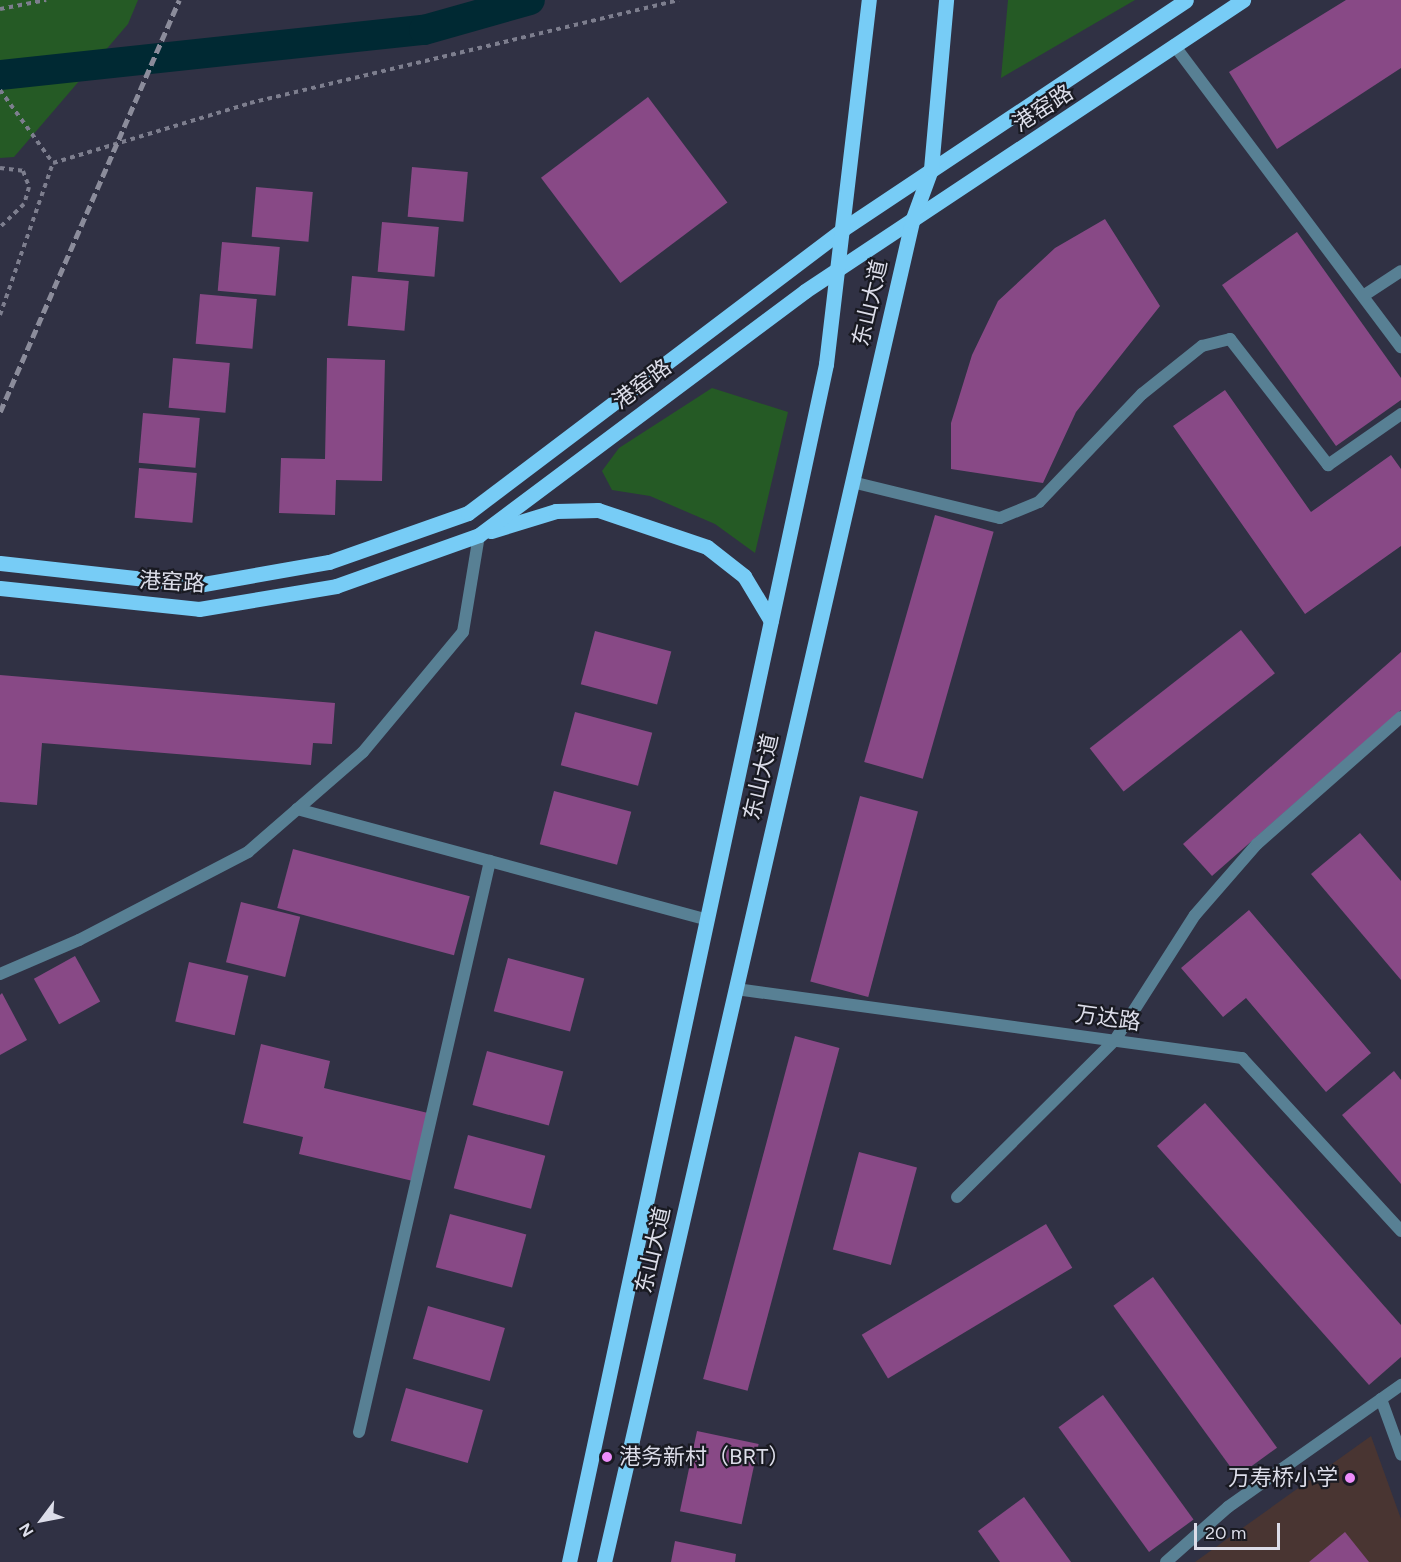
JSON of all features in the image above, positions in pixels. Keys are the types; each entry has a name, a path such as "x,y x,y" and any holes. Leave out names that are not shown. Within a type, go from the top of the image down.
{"main road":[{"name":"东山大道","path":"569,1562 771,621 841,268 849,135 869,0"},
{"name":"东山大道","path":"604,1562 912,221 931,169 945,0"},
{"name":"港窑路","path":"0,563 198,585 329,562 468,513 843,229 1186,0"},
{"name":"港窑路","path":"0,588 199,609 336,586 479,535 841,268 1243,0"},
{"path":"479,535 556,511 598,510 707,547 744,576 771,621"}],"street":[{"path":"1174,45 1401,347"},
{"path":"1363,296 1401,271"},
{"path":"852,483 1000,518 1039,502 1142,394 1202,346 1230,339 1328,465 1401,414"},
{"path":"0,974 79,940 248,852 363,752 462,632 479,535"},
{"path":"957,1197 1114,1041 1195,915 1257,844 1401,717"},
{"path":"297,809 707,920"},
{"path":"359,1432 490,861"},
{"name":"万达路","path":"736,989 1242,1058 1401,1231"},
{"path":"1166,1562 1228,1507 1401,1385"},
{"path":"1381,1400 1401,1454"}],"path":[{"path":"0,9 46,0"},
{"path":"53,163 250,103 679,0"},
{"path":"0,90 53,163"},
{"path":"0,315 53,163"},
{"path":"0,168 23,171 29,187 24,204 0,227"}],"shaded area":[{"name":"万寿桥小学","path":"1371,1436 1401,1519 1401,1562 1195,1562"}],"green space":[{"path":"0,0 138,0 128,24 14,157 0,158"},
{"path":"1008,0 1135,0 1001,78"},
{"path":"712,388 788,412 755,553 715,524 650,496 612,490 602,471 619,448"}],"building":[{"path":"1346,0 1401,0 1401,68 1277,149 1229,72"},
{"path":"648,97 727,202 620,283 541,178"},
{"path":"412,167 468,172 463,222 408,217"},
{"path":"256,187 313,192 308,242 252,237"},
{"path":"1105,219 1160,306 1076,412 1043,483 951,469 951,423 972,355 998,301 1055,248"},
{"path":"382,222 439,227 434,277 378,272"},
{"path":"1297,232 1401,378 1401,400 1336,446 1222,285"},
{"path":"222,242 280,247 276,296 218,291"},
{"path":"352,276 409,281 404,331 348,326"},
{"path":"200,294 257,299 252,349 196,344"},
{"path":"173,358 230,363 225,413 169,408"},
{"path":"327,358 385,360 382,481 336,480 335,515 279,513 281,458 325,459"},
{"path":"1225,390 1311,512 1391,455 1401,469 1401,546 1305,614 1173,426"},
{"path":"143,413 200,418 195,468 139,463"},
{"path":"139,468 197,473 192,523 135,518"},
{"path":"935,515 994,532 923,779 864,762"},
{"path":"1241,630 1275,673 1124,792 1090,748"},
{"path":"595,631 671,651 657,705 581,684"},
{"path":"1401,652 1401,710 1212,876 1183,844"},
{"path":"0,675 335,703 332,744 313,743 311,765 42,743 37,805 0,802"},
{"path":"575,712 652,733 638,786 561,765"},
{"path":"554,791 631,812 617,865 540,844"},
{"path":"860,796 918,812 868,997 810,981"},
{"path":"1360,833 1401,881 1401,980 1311,874"},
{"path":"293,849 470,896 454,955 277,908"},
{"path":"241,902 300,917 285,977 226,962"},
{"path":"1249,910 1371,1053 1326,1092 1246,998 1223,1017 1181,968"},
{"path":"75,956 100,1001 59,1024 34,979"},
{"path":"508,958 584,978 570,1032 494,1011"},
{"path":"189,962 248,976 235,1035 175,1021"},
{"path":"2,993 27,1040 0,1055 0,995"},
{"path":"795,1036 839,1048 748,1391 703,1379"},
{"path":"261,1044 330,1061 324,1088 428,1113 413,1181 299,1154 303,1137 243,1123"},
{"path":"487,1051 563,1071 549,1126 473,1105"},
{"path":"1394,1071 1401,1080 1401,1184 1342,1115"},
{"path":"1205,1103 1401,1325 1401,1357 1369,1385 1157,1146"},
{"path":"468,1135 545,1156 531,1209 454,1188"},
{"path":"859,1152 917,1168 891,1265 833,1250"},
{"path":"450,1214 526,1234 512,1288 436,1267"},
{"path":"1046,1224 1072,1268 888,1378 862,1335"},
{"path":"1153,1277 1277,1448 1237,1477 1113,1306"},
{"path":"428,1306 505,1328 490,1381 413,1359"},
{"path":"406,1388 483,1410 468,1463 391,1441"},
{"path":"1103,1395 1194,1520 1149,1552 1059,1427"},
{"path":"697,1431 759,1444 742,1524 680,1511"},
{"path":"1024,1497 1071,1562 1000,1562 978,1531"},
{"path":"1345,1532 1369,1562 1309,1562"},
{"path":"675,1541 736,1554 735,1562 671,1562"}],"waterway":[{"path":"0,75 424,30 530,0"}],"railway":[{"path":"0,412 179,0"}],"place":[{"name":"港务新村（BRT）","path":"607,1457"},
{"name":"万寿桥小学","path":"1350,1478"}]}
